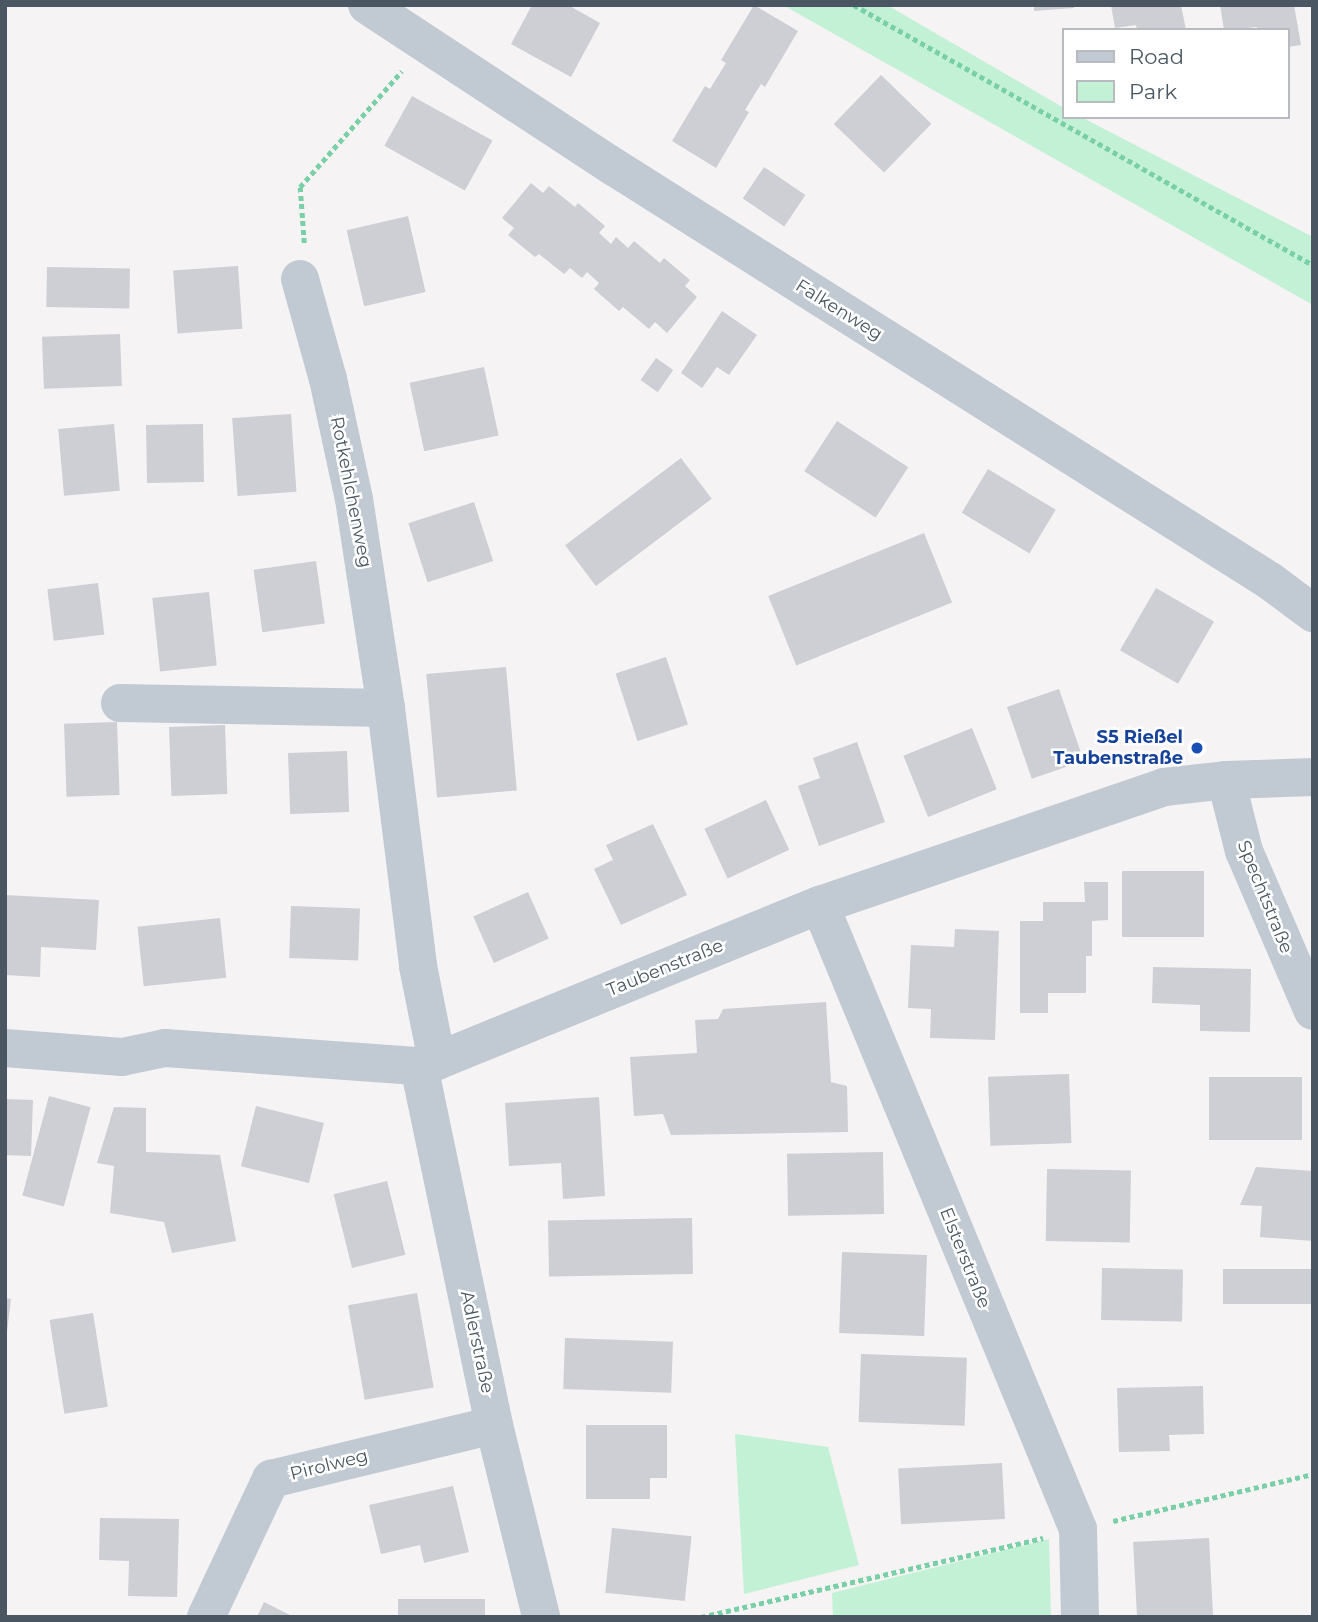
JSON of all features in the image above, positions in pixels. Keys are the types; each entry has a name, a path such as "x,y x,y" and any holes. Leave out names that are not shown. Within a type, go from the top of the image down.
{"street":[{"name":"Falkenweg","path":"367,5 614,167 1270,581 1313,613"},
{"name":"Rotkehlchenweg","path":"300,279 328,379 354,499 386,708 428,1064"},
{"path":"120,703 386,708"},
{"name":"Taubenstraße","path":"5,1048 122,1057 165,1048 428,1064 820,905 1164,787 1226,780 1313,777"},
{"name":"Spechtstraße","path":"1226,780 1244,851 1313,1011"},
{"name":"Elsterstraße","path":"820,905 1078,1529 1080,1617"},
{"name":"Adlerstraße","path":"428,1064 494,1425 541,1617"},
{"name":"Pirolweg","path":"206,1617 271,1479 494,1425"}],"path":[{"path":"854,5 1313,265"},
{"path":"300,279 304,242 300,187 426,44"},
{"path":"701,1617 1313,1474"}],"green space":[{"path":"783,5 887,5 1062,107 1062,119 1085,119 1313,237 1313,305"},
{"path":"735,1434 828,1447 859,1565 744,1594"},
{"path":"1049,1539 1051,1617 833,1617 832,1593"}],"building":[{"path":"532,5 568,5 600,23 571,77 511,44"},
{"path":"754,5 798,31 765,87 761,84 745,110 749,112 716,168 672,141 705,86 710,89 726,63 721,60"},
{"path":"1034,5 1074,5 1074,8 1034,11"},
{"path":"1111,5 1181,5 1186,28 1137,28 1136,25 1115,28"},
{"path":"1220,5 1294,5 1301,45 1290,47 1290,28 1224,28"},
{"path":"881,75 931,124 884,173 834,124"},
{"path":"412,96 492,141 465,190 384,146"},
{"path":"764,167 805,195 784,226 743,199"},
{"path":"531,183 543,193 549,186 575,207 578,203 605,226 599,233 611,244 616,237 628,248 634,241 660,263 664,258 690,280 685,286 697,297 667,333 655,322 649,329 623,307 619,311 594,289 599,283 587,272 582,278 570,268 564,274 539,254 535,257 508,235 514,228 502,218"},
{"path":"408,216 426,292 364,306 347,230"},
{"path":"238,266 242,329 178,333 173,271"},
{"path":"47,267 130,268 129,308 46,307"},
{"path":"722,311 757,335 729,375 717,367 702,388 681,373"},
{"path":"120,334 122,386 44,389 42,337"},
{"path":"656,358 673,370 658,392 641,380"},
{"path":"484,367 499,435 424,451 410,383"},
{"path":"291,414 296,492 238,496 232,418"},
{"path":"837,421 908,467 876,518 804,471"},
{"path":"114,424 120,491 64,496 58,429"},
{"path":"203,424 204,482 147,483 146,425"},
{"path":"681,458 712,499 596,586 565,545"},
{"path":"988,469 1056,510 1029,553 962,513"},
{"path":"474,502 493,561 428,582 408,523"},
{"path":"924,533 952,603 796,665 768,596"},
{"path":"316,561 325,623 262,632 254,570"},
{"path":"98,583 104,635 54,641 47,589"},
{"path":"1156,588 1214,621 1178,684 1120,650"},
{"path":"209,592 217,666 160,672 152,598"},
{"path":"666,657 688,725 638,741 616,673"},
{"path":"506,667 517,791 437,798 426,674"},
{"path":"1059,689 1084,761 1032,779 1007,707"},
{"path":"117,722 120,795 67,797 64,724"},
{"path":"225,725 227,794 171,796 169,727"},
{"path":"972,728 997,789 928,817 903,756"},
{"path":"857,742 885,822 819,846 798,786 820,778 813,758"},
{"path":"347,751 349,812 290,814 288,753"},
{"path":"766,800 789,850 728,879 704,829"},
{"path":"653,824 687,895 621,925 594,869 613,860 606,845"},
{"path":"1122,871 1204,871 1204,937 1122,937"},
{"path":"1084,882 1108,882 1108,920 1092,921 1092,956 1086,956 1086,993 1048,993 1048,1013 1020,1013 1020,921 1043,921 1043,902 1085,902"},
{"path":"528,892 549,939 494,963 473,916"},
{"path":"5,895 99,900 96,950 41,947 40,977 5,975"},
{"path":"291,906 360,908 358,960 289,958"},
{"path":"220,918 226,978 144,986 137,927"},
{"path":"955,929 999,931 995,1040 930,1038 931,1009 908,1008 911,945 954,947"},
{"path":"1153,967 1251,969 1250,1032 1200,1031 1200,1005 1152,1003"},
{"path":"826,1002 831,1082 847,1086 848,1132 671,1135 663,1114 634,1116 630,1057 697,1053 695,1020 718,1019 723,1009"},
{"path":"1069,1074 1071,1143 990,1146 988,1077"},
{"path":"1209,1077 1302,1077 1302,1140 1209,1140"},
{"path":"49,1096 91,1107 64,1207 22,1195"},
{"path":"599,1097 605,1196 563,1199 561,1163 509,1166 505,1103"},
{"path":"5,1099 33,1100 31,1156 5,1155"},
{"path":"256,1106 324,1123 309,1183 241,1166"},
{"path":"114,1107 146,1108 146,1152 220,1155 236,1241 172,1253 164,1222 110,1213 114,1166 97,1163"},
{"path":"883,1152 884,1214 788,1216 787,1154"},
{"path":"1256,1167 1313,1171 1313,1241 1260,1237 1262,1206 1240,1205"},
{"path":"1047,1169 1131,1170 1130,1242 1046,1241"},
{"path":"387,1181 405,1255 352,1268 334,1194"},
{"path":"692,1218 693,1274 549,1277 548,1221"},
{"path":"842,1252 927,1255 924,1336 839,1333"},
{"path":"1102,1268 1183,1269 1182,1321 1101,1320"},
{"path":"1223,1269 1313,1269 1313,1304 1223,1304"},
{"path":"417,1293 434,1388 365,1400 348,1305"},
{"path":"5,1298 11,1299 7,1332 5,1332"},
{"path":"93,1313 108,1407 64,1414 50,1320"},
{"path":"565,1338 673,1342 671,1393 563,1389"},
{"path":"861,1354 967,1358 965,1426 859,1422"},
{"path":"1203,1386 1204,1434 1169,1435 1170,1451 1119,1452 1117,1388"},
{"path":"586,1425 667,1425 667,1478 650,1478 650,1499 586,1499"},
{"path":"1002,1463 1005,1519 901,1524 898,1468"},
{"path":"453,1486 469,1552 424,1563 420,1545 381,1554 369,1505"},
{"path":"100,1518 179,1519 177,1597 128,1596 129,1561 99,1560"},
{"path":"612,1528 692,1536 685,1601 605,1593"},
{"path":"1209,1538 1213,1617 1137,1617 1133,1542"},
{"path":"398,1599 485,1599 485,1617 398,1617"},
{"path":"264,1602 294,1617 257,1617"}],"place":[{"name":"S5 Rießel Taubenstraße","path":"1197,748"}]}
